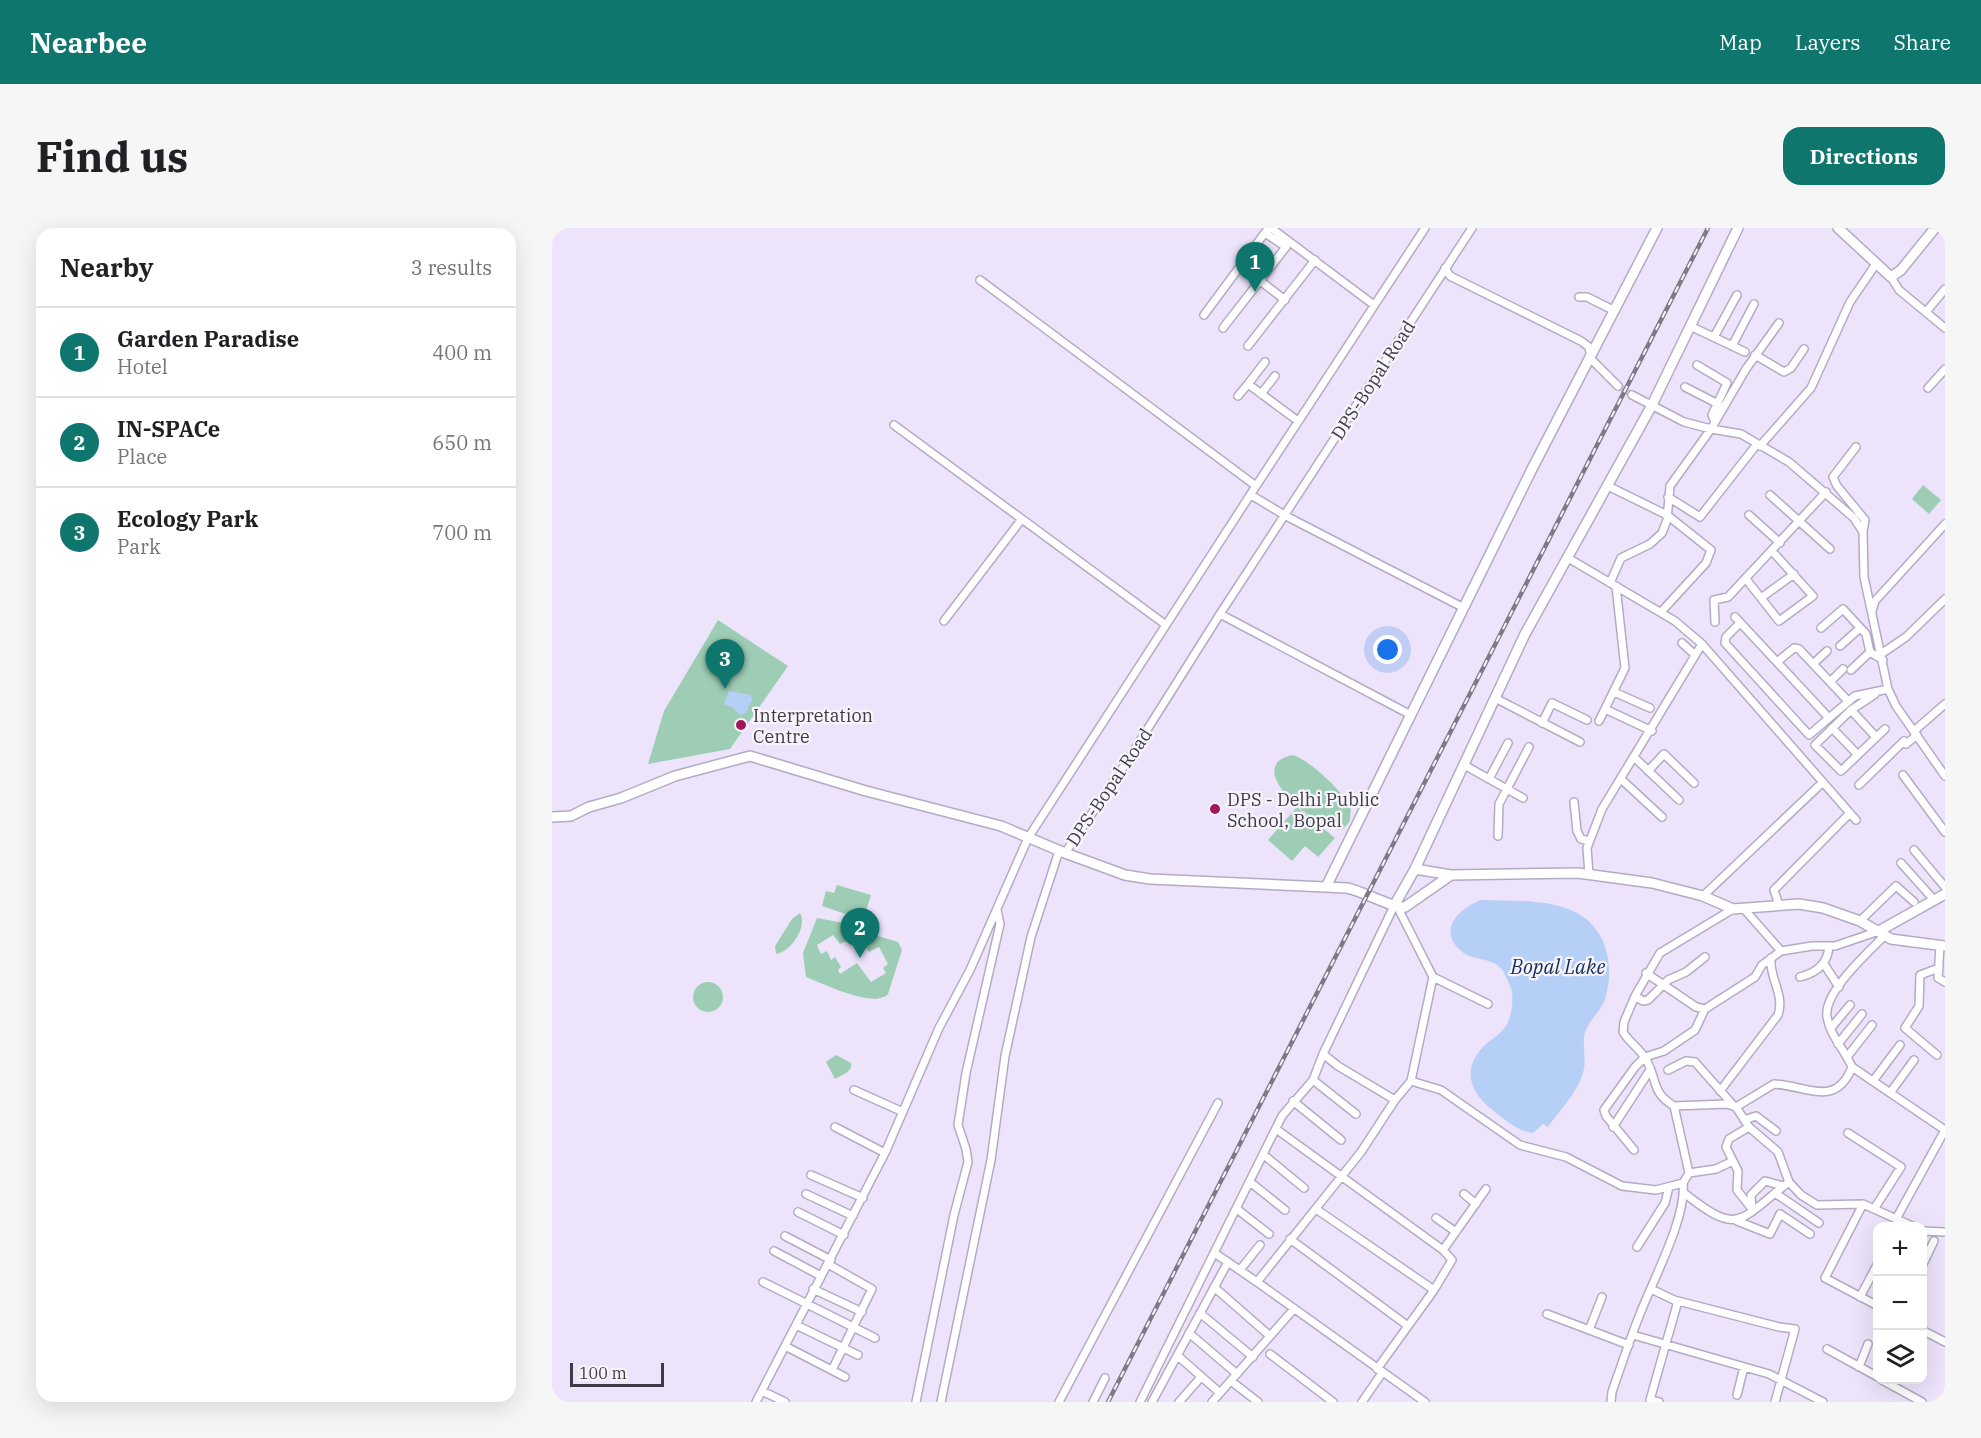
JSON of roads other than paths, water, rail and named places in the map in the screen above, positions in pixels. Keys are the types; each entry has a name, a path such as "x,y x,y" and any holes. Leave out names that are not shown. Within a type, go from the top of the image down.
{"street":[{"path":"756,1402 885,1153 939,1028 970,970 1028,838 1425,228"},
{"name":"DPS-Bopal Road","path":"1396,907 1364,891 1326,887 1150,879 1125,875 1058,850 1128,760 1220,614 1472,228"},
{"path":"1326,887 1409,714 1533,467 1658,228"},
{"path":"1140,1402 1216,1254 1276,1129 1293,1101 1313,1080 1323,1054 1415,869 1530,624 1651,406 1738,228"},
{"path":"1838,228 1857,242 1891,277 1899,291 1945,328"},
{"path":"1891,277 1901,270 1935,228"},
{"path":"1268,230 1315,260 1374,305"},
{"path":"1204,315 1268,230"},
{"path":"1223,328 1286,247 1268,230"},
{"path":"1248,346 1315,260"},
{"path":"1668,497 1700,517 1759,445 1811,388 1850,303 1876,264"},
{"path":"1241,266 1284,300"},
{"path":"1445,268 1450,276 1581,341 1589,347 1591,358 1618,386"},
{"path":"980,280 1256,486"},
{"path":"1926,312 1945,289"},
{"path":"1714,338 1737,295"},
{"path":"1579,297 1587,297 1614,311"},
{"path":"1732,346 1754,304"},
{"path":"1599,721 1625,668 1613,585 1621,558 1657,539 1666,526 1668,497 1675,475 1711,429 1755,355 1779,323"},
{"path":"1690,326 1745,352"},
{"path":"1755,355 1784,372 1791,368 1804,349"},
{"path":"1238,396 1265,362"},
{"path":"1697,365 1727,383 1712,417 1715,422"},
{"path":"1928,388 1945,369"},
{"path":"1261,394 1275,376"},
{"path":"1248,384 1298,421"},
{"path":"1685,387 1718,404"},
{"path":"1632,395 1684,422 1741,434 1789,462 1854,518 1863,532"},
{"path":"894,425 1166,625"},
{"path":"1856,447 1833,477 1837,486 1865,520 1864,577 1888,689 1896,706 1944,771"},
{"path":"1608,486 1667,515 1711,550 1706,563 1660,612"},
{"path":"1714,622 1714,600 1728,597 1826,492"},
{"path":"1251,495 1276,511 1464,608"},
{"path":"1770,495 1830,549"},
{"path":"1749,515 1780,543"},
{"path":"944,621 1021,520"},
{"path":"1872,611 1875,601 1945,524"},
{"path":"1746,579 1779,621 1813,596 1772,551"},
{"path":"1568,558 1660,612 1702,644 1856,820"},
{"path":"1761,598 1794,574"},
{"path":"1882,657 1913,631 1945,599"},
{"path":"1821,628 1843,609 1866,634 1870,652"},
{"path":"1220,614 1409,714"},
{"path":"1829,718 1738,620 1726,637 1725,643 1809,734 1858,695 1888,689"},
{"path":"1840,646 1860,628"},
{"path":"1682,643 1694,654"},
{"path":"1588,874 1589,841 1602,809 1622,780 1694,654 1702,644"},
{"path":"1777,662 1796,648 1848,701"},
{"path":"1813,664 1827,651"},
{"path":"1870,652 1882,657"},
{"path":"1830,682 1870,652"},
{"path":"1614,692 1650,708"},
{"path":"1877,692 1851,710 1815,745 1838,771 1885,729"},
{"path":"1495,698 1580,742"},
{"path":"1542,723 1552,703 1587,720"},
{"path":"1859,785 1904,741 1906,744 1945,704"},
{"path":"1605,709 1652,730"},
{"path":"1851,710 1876,737"},
{"path":"1832,728 1858,754"},
{"path":"1489,779 1508,743"},
{"path":"1498,836 1499,804 1529,747"},
{"path":"1648,771 1664,754 1694,783"},
{"path":"552,817 572,816 589,807 621,798 675,776 750,756 866,791 1001,826 1058,850 1031,937 1008,1045 991,1160 941,1402"},
{"path":"1635,758 1679,800"},
{"path":"1464,765 1523,798"},
{"path":"1903,775 1945,832"},
{"path":"1622,780 1662,816"},
{"path":"1703,896 1823,782"},
{"path":"1574,802 1577,831 1581,839 1589,841"},
{"path":"1779,905 1774,890 1850,813"},
{"path":"1914,850 1945,887"},
{"path":"1901,863 1934,900"},
{"path":"1415,869 1451,875 1483,872 1588,874 1652,883 1703,896 1733,909 1798,904 1822,908 1860,921 1899,942 1942,946 1938,978 1945,982"},
{"path":"1396,907 1405,907 1451,875"},
{"path":"1860,921 1896,886 1914,902"},
{"path":"1634,1150 1604,1110 1631,1071 1645,1057 1665,1051 1695,1030 1705,1009 1755,977 1762,965 1781,951 1829,946 1882,933 1945,894"},
{"path":"1396,907 1433,977 1488,1004"},
{"path":"1733,909 1659,953 1646,973 1624,1022 1623,1032 1645,1057 1656,1089 1663,1099 1674,1106 1735,1106 1774,1084 1826,1093 1836,1090 1847,1079 1852,1067"},
{"path":"1744,909 1781,951"},
{"path":"916,1402 954,1215 968,1162 958,1125 966,1073 1000,924 997,910"},
{"path":"1882,933 1839,987 1827,1008 1831,1028 1852,1067 1945,1130 1896,1219"},
{"path":"1800,977 1812,974 1824,964 1829,946"},
{"path":"1635,996 1643,1001 1648,1000 1662,984 1686,972 1706,957"},
{"path":"1720,1091 1778,1015 1781,999 1771,973 1771,958"},
{"path":"1824,964 1839,987"},
{"path":"1937,1055 1905,1028 1919,1006 1920,975 1939,968"},
{"path":"1646,973 1696,1006 1705,1009"},
{"path":"1257,1282 1341,1178 1395,1100 1412,1081 1433,977"},
{"path":"1831,1028 1850,1005"},
{"path":"1838,1044 1862,1014"},
{"path":"1846,1057 1872,1025"},
{"path":"1873,1081 1900,1045"},
{"path":"1323,1054 1338,1066 1395,1100"},
{"path":"1890,1093 1914,1060"},
{"path":"1668,1070 1686,1061 1695,1062 1735,1106 1749,1127 1778,1152 1786,1184"},
{"path":"1614,1126 1650,1070"},
{"path":"1313,1080 1356,1114"},
{"path":"1412,1081 1441,1090 1520,1145 1566,1157 1622,1186 1641,1190 1683,1183"},
{"path":"854,1090 903,1112"},
{"path":"1293,1101 1341,1140"},
{"path":"1059,1402 1218,1102"},
{"path":"1611,1402 1612,1392 1629,1344 1669,1245 1684,1193 1683,1183 1689,1173 1674,1106"},
{"path":"1744,1120 1756,1116 1776,1131"},
{"path":"835,1127 885,1153"},
{"path":"1749,1127 1729,1139 1726,1147 1738,1171 1737,1190 1752,1209"},
{"path":"1276,1129 1443,1250 1452,1260 1408,1326 1362,1402"},
{"path":"1848,1132 1901,1167 1874,1209"},
{"path":"1264,1155 1304,1188"},
{"path":"1689,1173 1716,1169 1733,1161"},
{"path":"811,1175 863,1198"},
{"path":"1752,1209 1751,1196 1765,1181 1786,1184 1817,1205 1863,1204 1902,1222"},
{"path":"1250,1182 1285,1210"},
{"path":"1737,1221 1786,1184"},
{"path":"1637,1247 1665,1203 1669,1187"},
{"path":"1443,1250 1486,1189"},
{"path":"1684,1193 1709,1213 1726,1221 1737,1221 1770,1234 1780,1214 1810,1234"},
{"path":"1775,1193 1820,1223"},
{"path":"806,1194 854,1216"},
{"path":"1464,1194 1476,1204"},
{"path":"1863,1204 1825,1278 1873,1302"},
{"path":"1237,1209 1269,1234"},
{"path":"1316,1209 1434,1290"},
{"path":"798,1212 844,1235"},
{"path":"1436,1218 1456,1232"},
{"path":"1927,1231 1945,1232"},
{"path":"785,1236 870,1287 871,1292 862,1312 832,1370"},
{"path":"1290,1239 1408,1326"},
{"path":"1927,1258 1935,1241"},
{"path":"1240,1270 1260,1245"},
{"path":"774,1251 821,1276"},
{"path":"1216,1254 1425,1402"},
{"path":"1146,1390 1156,1400 1228,1262"},
{"path":"1860,1297 1873,1272"},
{"path":"763,1282 875,1338"},
{"path":"1214,1287 1270,1336"},
{"path":"813,1289 862,1312"},
{"path":"1651,1289 1678,1301 1795,1329 1775,1402"},
{"path":"1589,1330 1602,1297"},
{"path":"1659,1402 1650,1400 1678,1301"},
{"path":"1212,1402 1293,1310"},
{"path":"1200,1313 1253,1357"},
{"path":"1547,1314 1629,1344"},
{"path":"796,1325 858,1355"},
{"path":"1927,1332 1945,1342"},
{"path":"1189,1334 1237,1374"},
{"path":"1633,1335 1781,1380 1822,1402"},
{"path":"1859,1367 1868,1344"},
{"path":"785,1346 845,1377"},
{"path":"1827,1349 1873,1374"},
{"path":"1270,1354 1333,1402"},
{"path":"1178,1356 1220,1393"},
{"path":"1737,1398 1744,1367"},
{"path":"1179,1402 1202,1377"},
{"path":"1093,1402 1105,1378"},
{"path":"1231,1381 1258,1402"},
{"path":"1889,1384 1922,1402"},
{"path":"762,1391 786,1402"},
{"path":"1243,1402 1249,1395"}],"water":[{"path":"729,691 751,695 752,700 746,713 740,715 732,707 724,704"},
{"name":"Bopal Lake","path":"1481,900 1536,902 1568,909 1591,923 1599,933 1608,957 1606,996 1585,1032 1582,1077 1569,1100 1548,1127 1543,1124 1533,1133 1515,1127 1490,1108 1477,1094 1471,1078 1473,1062 1477,1054 1505,1027 1512,1004 1511,989 1500,967 1465,954 1454,943 1451,935 1451,928 1459,914 1465,908"}],"tunnel":[{"path":"1618,386 1632,395"}],"railway":[{"path":"1108,1402 1708,228"}],"place":[{"name":"Garden Paradise","path":"1255,292"},
{"name":"Ecology Park","path":"725,689"},
{"name":"Interpretation Centre","path":"741,725"},
{"name":"DPS - Delhi Public School, Bopal","path":"1215,809"},
{"name":"IN-SPACe","path":"860,958"}]}
